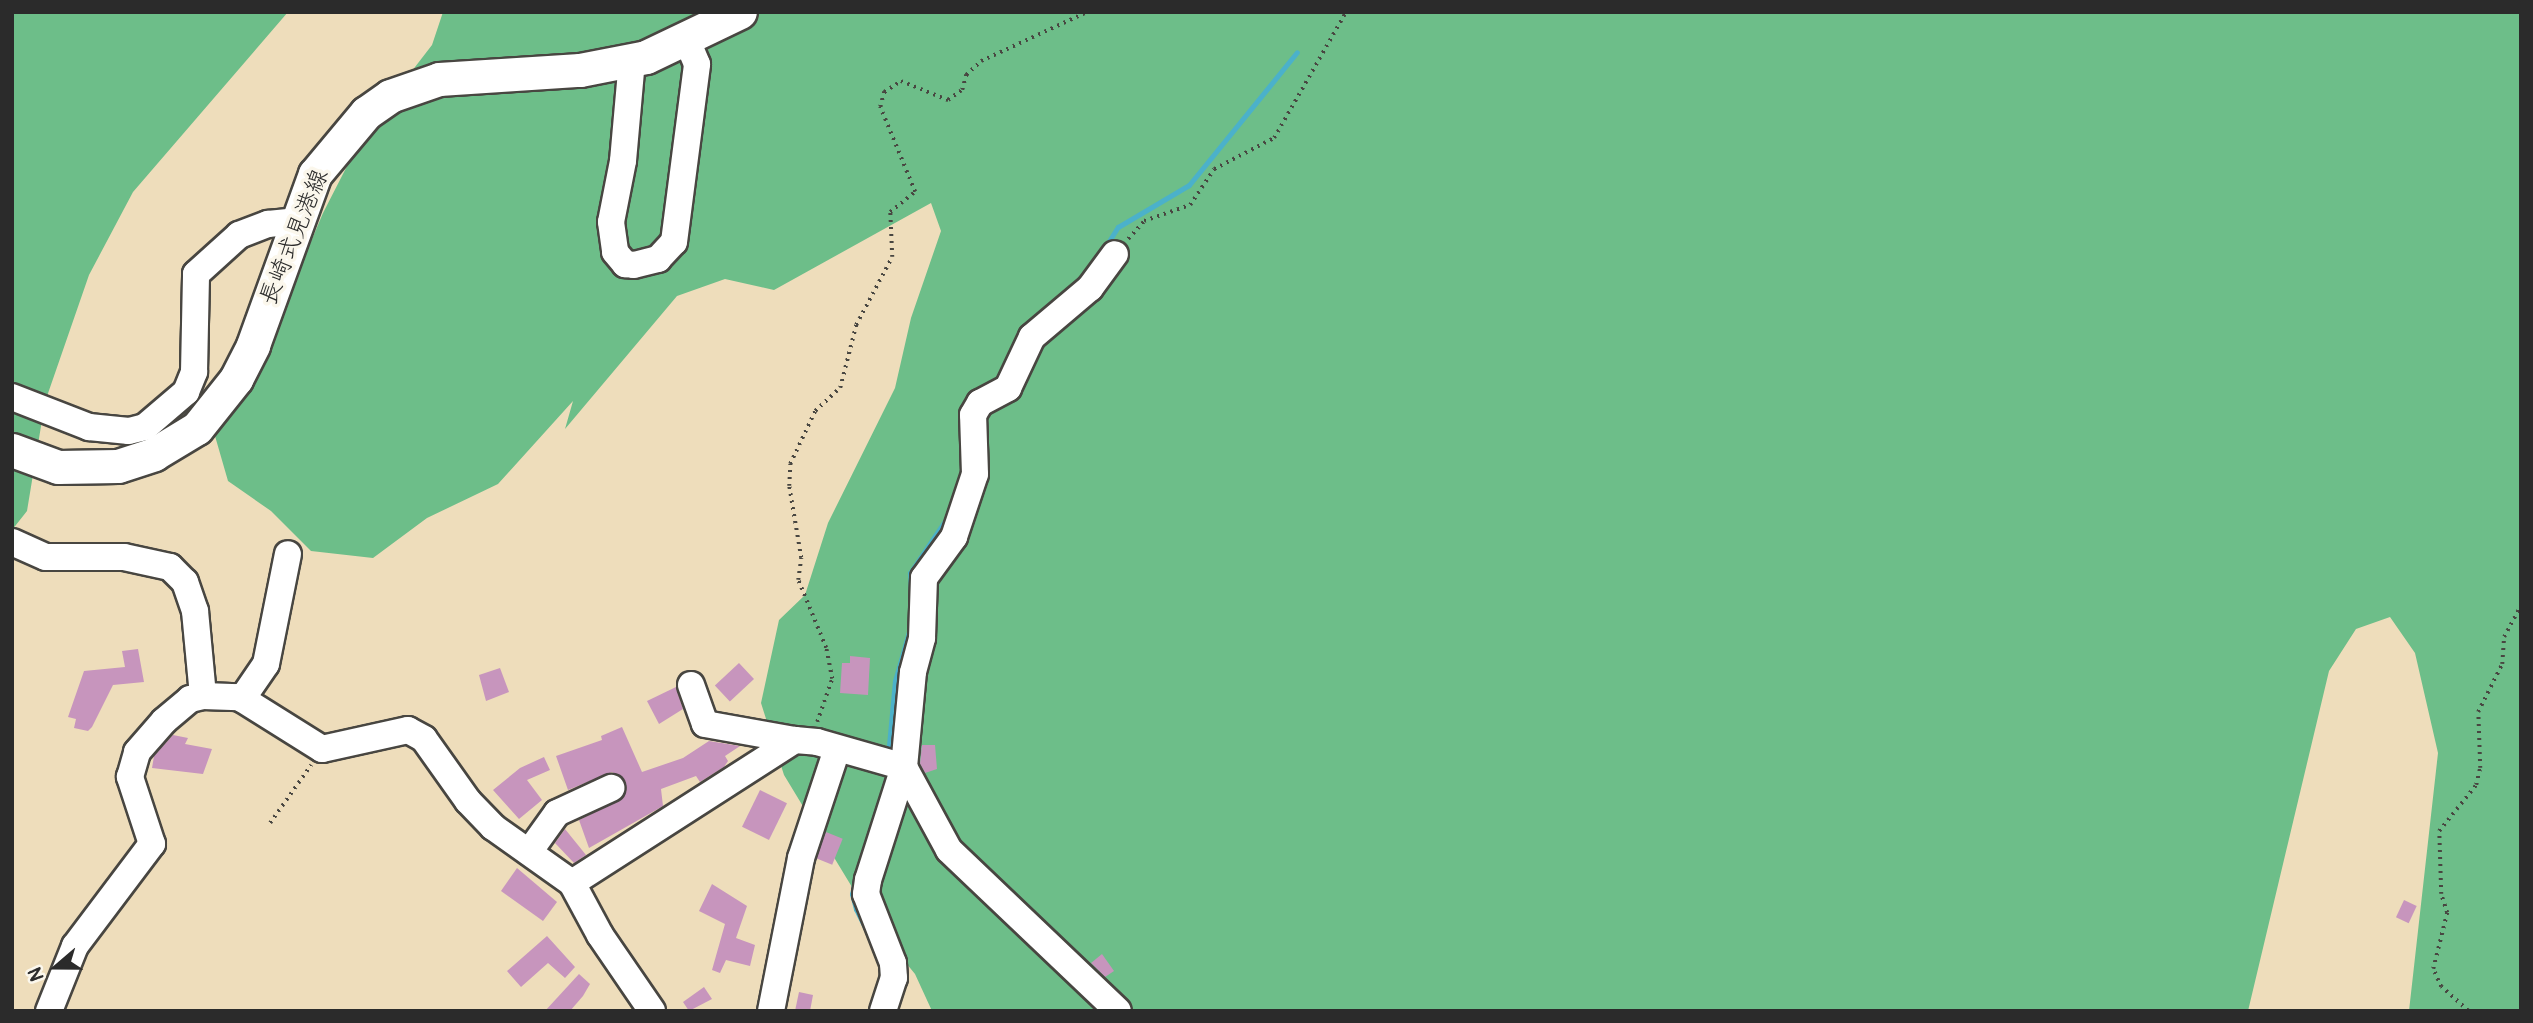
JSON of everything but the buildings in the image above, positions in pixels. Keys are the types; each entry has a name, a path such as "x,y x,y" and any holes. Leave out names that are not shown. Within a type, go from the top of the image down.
{"main road":[{"name":"長崎式見港線","path":"12,450 58,467 118,466 154,454 197,428 236,379 253,345 315,174 339,141 366,113 390,96 439,79 580,71 632,60 687,40 740,12"}],"street":[{"path":"632,60 623,161 611,222 615,252 625,264 634,265 658,259 674,242 697,64 687,40"},
{"path":"12,397 89,426 129,431 145,427 186,392 194,372 196,274 239,235 268,224 296,221"},
{"path":"883,1011 894,978 893,963 866,894 922,638 924,578 954,537 966,504 977,447 973,415 980,403 1008,388 1032,337 1090,288 1115,254"},
{"path":"12,542 46,557 124,557 170,567 185,582 195,611 204,696"},
{"path":"242,699 269,655 288,554"},
{"path":"691,685 705,724 802,740 895,764 949,850 1118,1011"},
{"path":"49,1011 75,946 152,844 130,777 137,752 164,721 190,699 204,696 242,699 322,749 408,730 432,747 468,801 494,827 572,883 600,935 652,1011"},
{"path":"572,883 802,740"},
{"path":"771,1011 801,858 837,749"},
{"path":"529,852 557,813 611,788"}],"path":[{"path":"802,740 832,679 826,648 798,580 801,558 789,486 790,464 814,411 840,388 856,325 892,257 890,212 915,192 880,107 884,92 901,81 948,100 962,90 966,75 981,61 1087,12"},
{"path":"1115,254 1144,221 1191,205 1214,169 1274,138 1346,12"},
{"path":"2468,1011 2441,987 2432,969 2447,913 2441,894 2439,831 2476,785 2480,768 2478,712 2502,664 2504,637 2521,604"},
{"path":"270,823 322,749"}],"green space":[{"path":"12,12 288,12 133,192 89,275 45,402 27,511 12,530"},
{"path":"443,12 2521,12 2521,1011 2409,1011 2438,753 2415,653 2390,617 2356,629 2329,671 2248,1011 932,1011 915,974 875,925 784,775 761,703 779,620 805,595 828,523 895,388 911,318 941,231 931,203 774,290 725,279 677,296 565,429 573,401 498,484 427,518 373,558 311,551 271,511 228,481 215,436 280,315 323,213 364,133 432,45"}],"waterway":[{"path":"1104,249 1118,227 1189,185 1297,52"},
{"path":"911,598 910,573 947,518"},
{"path":"888,756 895,681 910,628"},
{"path":"855,880 852,894 856,909 872,942"}]}
